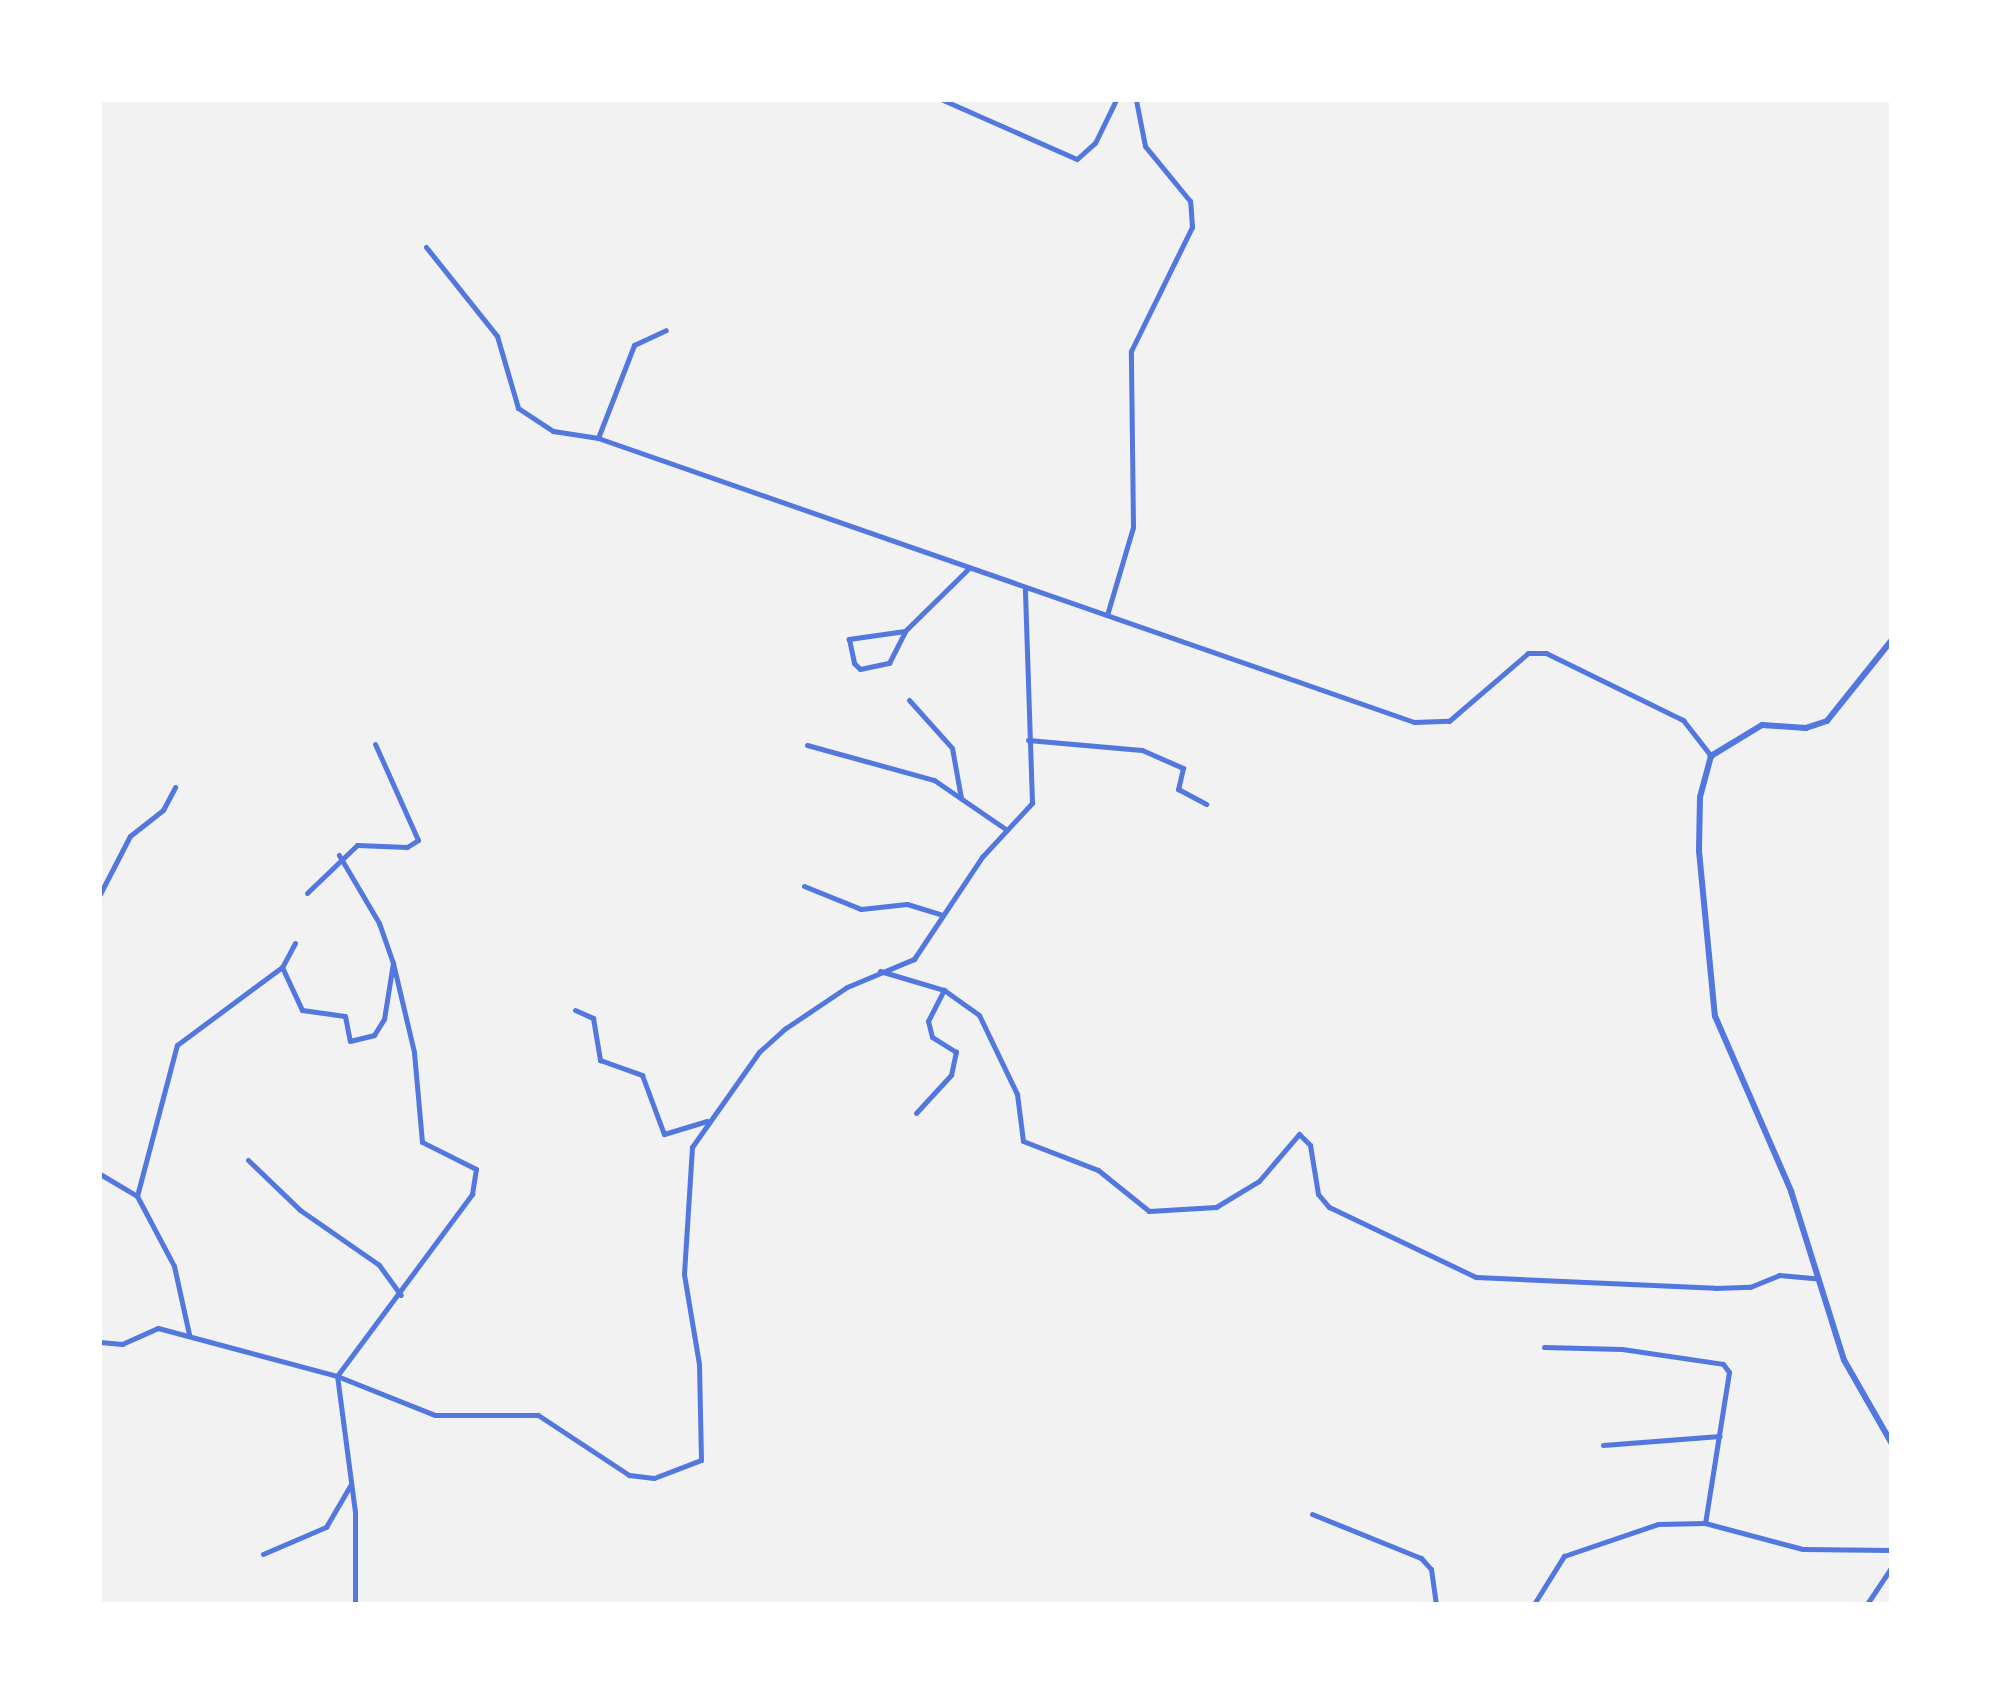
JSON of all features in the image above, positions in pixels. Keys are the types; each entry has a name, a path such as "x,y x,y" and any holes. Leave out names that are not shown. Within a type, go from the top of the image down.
{"street":[{"path":"943,100 1077,159 1095,143 1116,100"},
{"path":"1107,615 1133,527 1131,351 1192,227 1190,201 1145,146 1136,100"},
{"path":"426,247 497,336 518,408 553,431 598,438 968,569 1433,726 1460,715 1528,653 1546,653 1683,720 1711,756"},
{"path":"598,438 634,345 666,330"},
{"path":"905,631 849,639 854,663 860,669 889,663 905,631 968,569"},
{"path":"100,1342 122,1344 158,1328 337,1376 435,1415 538,1415 629,1475 654,1478 701,1460 699,1364 684,1274 692,1147 707,1121 786,1028 880,971 914,959 942,915 1007,830 1032,803 1025,587"},
{"path":"1890,643 1827,721 1806,728 1762,725 1711,756 1700,797 1699,851 1715,1016 1760,1110 1844,1360 1891,1442"},
{"path":"909,700 952,748 961,799"},
{"path":"1028,740 1142,750 1183,768 1178,789 1206,804"},
{"path":"307,893 339,855 357,845 407,847 418,840 375,744"},
{"path":"807,745 934,780 1007,830"},
{"path":"100,894 130,836 163,810 175,787"},
{"path":"339,855 379,923 393,963 414,1052 422,1142 476,1169 472,1194 401,1295 337,1376 350,1485 355,1604"},
{"path":"804,886 861,909 907,904 942,915"},
{"path":"137,1196 177,1045 282,967 295,943"},
{"path":"282,967 302,1010 345,1016 350,1041 359,1043 384,1019 393,963"},
{"path":"880,971 944,990 979,1015 1002,1054 1023,1141 1098,1170 1149,1211 1216,1207 1259,1181 1299,1134 1310,1145 1318,1194 1329,1207 1476,1277 1715,1288 1750,1287 1779,1275 1815,1278"},
{"path":"916,1113 951,1075 956,1052 932,1037 928,1021 944,990"},
{"path":"575,1010 593,1018 600,1060 642,1075 664,1134 707,1121"},
{"path":"248,1160 300,1210 379,1265 401,1295"},
{"path":"100,1174 137,1196 174,1266 189,1334"},
{"path":"1544,1347 1712,1359 1729,1372 1705,1523"},
{"path":"1603,1445 1720,1436"},
{"path":"263,1554 326,1527 350,1485"},
{"path":"1312,1514 1421,1558 1431,1569 1436,1604"},
{"path":"1534,1604 1564,1556 1658,1524 1705,1523 1803,1549 1891,1550"},
{"path":"1867,1604 1891,1568"}]}
